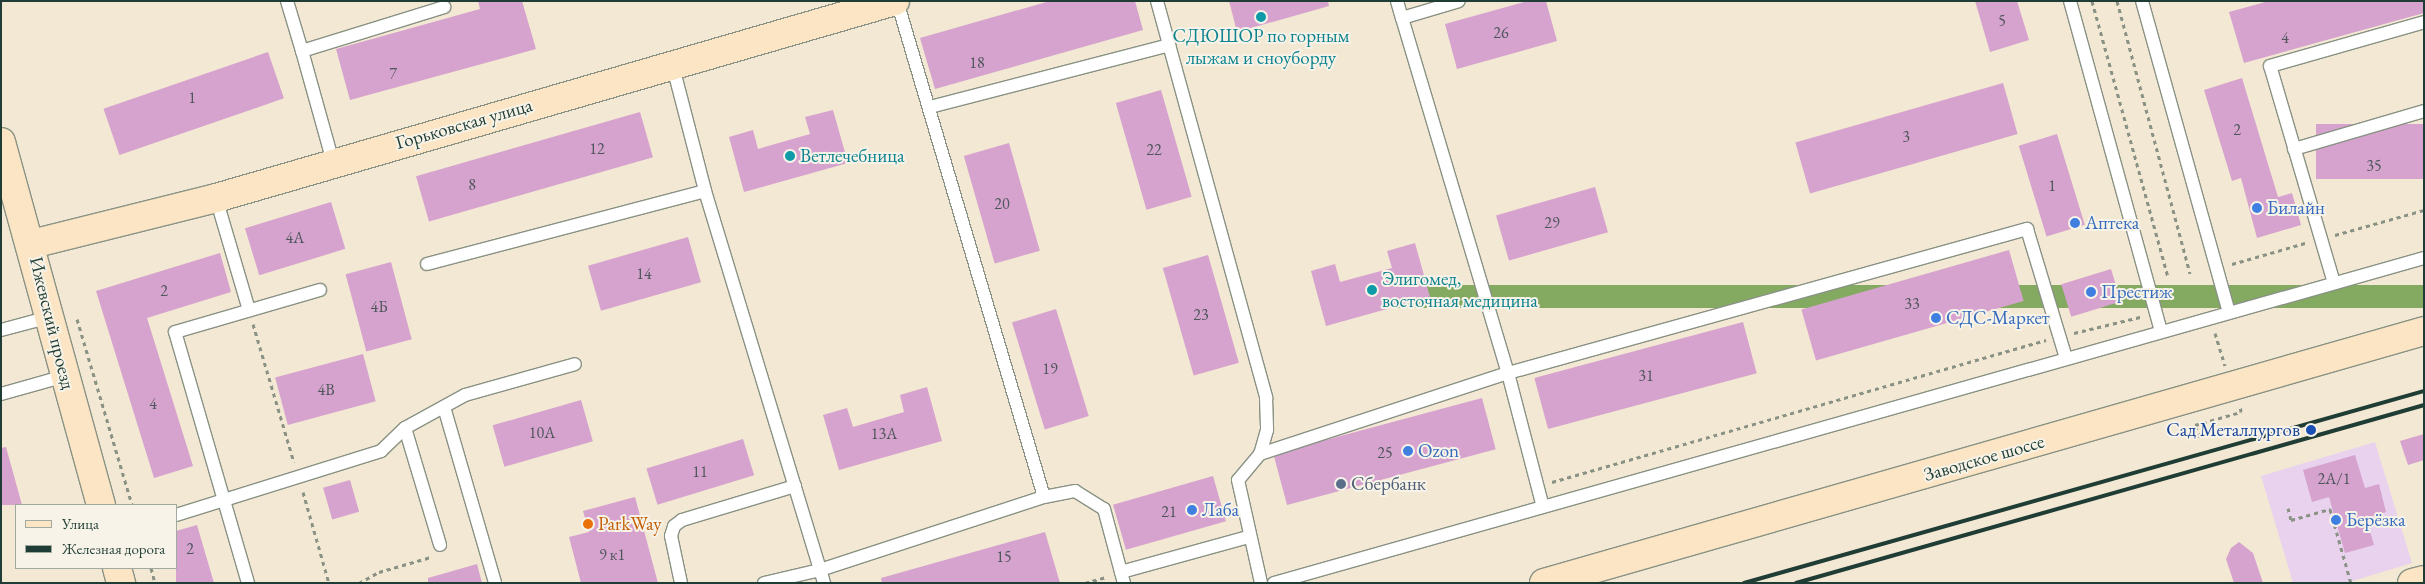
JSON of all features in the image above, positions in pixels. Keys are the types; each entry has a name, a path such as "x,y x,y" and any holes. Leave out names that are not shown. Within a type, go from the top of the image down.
{"street":[{"name":"Горьковская улица","path":"32,244 216,198 672,63 896,1"},
{"name":"Ижевский проезд","path":"1,142 32,244 63,316 66,376 101,504"},
{"name":"Заводское шоссе","path":"1544,583 2424,331"},
{"path":"117,569 121,583"},
{"path":"2412,583 2424,580"}],"lane":[{"path":"287,1 333,162"},
{"path":"896,1 930,107 1044,497"},
{"path":"1158,1 1266,398 1267,430 1260,454 1238,480 1248,537 1261,583"},
{"path":"1397,1 1508,373 1543,507"},
{"path":"1402,18 1459,1"},
{"path":"2070,1 2161,332"},
{"path":"2142,1 2229,312"},
{"path":"302,51 444,7"},
{"path":"2334,283 2270,66 2424,22"},
{"path":"930,107 1169,45"},
{"path":"672,63 705,191 824,583"},
{"path":"2294,149 2424,111"},
{"path":"427,264 705,191"},
{"path":"216,198 249,310"},
{"path":"1260,454 1508,373 2027,229 2056,337 2066,358"},
{"path":"1274,583 2424,258"},
{"path":"248,583 175,332 320,290"},
{"path":"1,330 63,316"},
{"path":"178,513 224,501 381,451 405,428 465,394 575,364"},
{"path":"1,394 66,376"},
{"path":"444,407 495,583"},
{"path":"405,428 440,545"},
{"path":"681,583 671,536 674,526 682,520 795,486"},
{"path":"764,583 820,570 1044,497 1075,491 1104,510 1123,578 1248,537"}],"path":[{"path":"2092,1 2168,277"},
{"path":"2117,1 2190,273"},
{"path":"249,310 329,583"},
{"path":"1537,486 2056,337 2156,313"},
{"path":"63,316 132,504"},
{"path":"2288,508 2292,520 2330,509 2351,583"},
{"path":"360,583 379,572 442,554 440,545"},
{"path":"151,569 155,583"},
{"path":"1084,583 1123,578"}],"shaded area":[{"name":"Берёзка","path":"2375,442 2412,563 2346,583 2293,583 2261,476"}],"green space":[{"path":"1333,285 2424,285 2424,308 1333,308"}],"building":[{"path":"478,1 522,1 536,49 350,100 336,49 480,9"},
{"path":"1050,1 1135,1 1143,30 935,89 920,38"},
{"name":"СДЮШОР по горным лыжам и сноуборду","path":"1229,1 1328,1 1329,6 1237,32"},
{"path":"1528,1 1546,1 1557,41 1457,69 1445,24"},
{"path":"1975,1 2017,1 2029,40 1990,52"},
{"path":"2269,1 2424,1 2424,13 2244,63 2229,12"},
{"path":"268,52 284,98 119,155 103,109"},
{"path":"2242,78 2278,197 2292,193 2301,225 2257,238 2241,178 2232,181 2204,90"},
{"path":"2003,83 2018,134 1810,193 1795,143"},
{"path":"1161,90 1192,197 1146,210 1116,103"},
{"name":"Ветлечебница","path":"833,110 848,163 744,192 729,137 753,130 758,149 810,134 805,117"},
{"path":"640,112 653,157 429,221 416,176"},
{"path":"2316,124 2424,124 2424,179 2316,179"},
{"path":"2057,134 2085,225 2047,237 2019,146"},
{"path":"1009,143 1040,251 995,264 964,156"},
{"path":"1595,187 1608,232 1509,261 1496,215"},
{"path":"331,202 345,249 259,275 245,228"},
{"path":"688,237 701,282 601,311 588,266"},
{"name":"Элигомед, восточная медицина","path":"1415,243 1430,297 1326,326 1311,271 1335,264 1340,282 1392,268 1387,251"},
{"path":"2009,250 2024,301 1816,360 1801,310"},
{"path":"220,253 231,292 147,318 193,466 154,478 96,291"},
{"path":"1208,255 1239,363 1194,376 1163,268"},
{"path":"391,262 412,339 366,351 346,274"},
{"path":"2111,269 2121,302 2071,317 2061,284"},
{"path":"1056,309 1089,416 1045,430 1012,322"},
{"path":"1743,322 1757,373 1548,429 1534,378"},
{"path":"363,354 376,401 288,425 275,378"},
{"path":"927,387 942,441 839,470 823,415 847,408 853,427 904,412 900,395"},
{"path":"1482,398 1496,449 1287,505 1273,454"},
{"path":"581,400 593,441 504,467 493,425"},
{"path":"2424,434 2424,460 2408,465 2400,441"},
{"path":"743,439 754,475 658,505 646,469"},
{"path":"6,447 22,504 1,505 1,448"},
{"path":"2355,455 2365,488 2379,484 2386,512 2366,518 2374,545 2345,553 2329,497 2312,502 2303,470"},
{"path":"1213,476 1226,521 1126,550 1113,505"},
{"path":"350,480 359,512 332,519 323,488"},
{"path":"635,497 658,583 581,583 569,537 589,532 583,511"},
{"path":"197,525 214,583 176,583 178,530"},
{"path":"1045,532 1060,583 882,583 881,578"},
{"path":"2239,542 2253,553 2263,583 2234,583 2226,559 2231,548"},
{"path":"477,564 482,583 428,583 428,578"}],"railway":[{"path":"1744,583 2424,391"},
{"path":"1796,583 2424,405"}],"place":[{"name":"СДЮШОР по горным лыжам и сноуборду","path":"1261,17"},
{"name":"Ветлечебница","path":"790,156"},
{"name":"Билайн","path":"2257,208"},
{"name":"Аптека","path":"2075,223"},
{"name":"Элигомед, восточная медицина","path":"1372,290"},
{"name":"Престиж","path":"2091,292"},
{"name":"СДС-Маркет","path":"1936,318"},
{"name":"Сад Металлургов","path":"2311,430"},
{"name":"Ozon","path":"1408,451"},
{"name":"Сбербанк","path":"1341,484"},
{"name":"Лаба","path":"1192,510"},
{"name":"Берёзка","path":"2336,520"},
{"name":"ParkWay","path":"588,524"}]}
